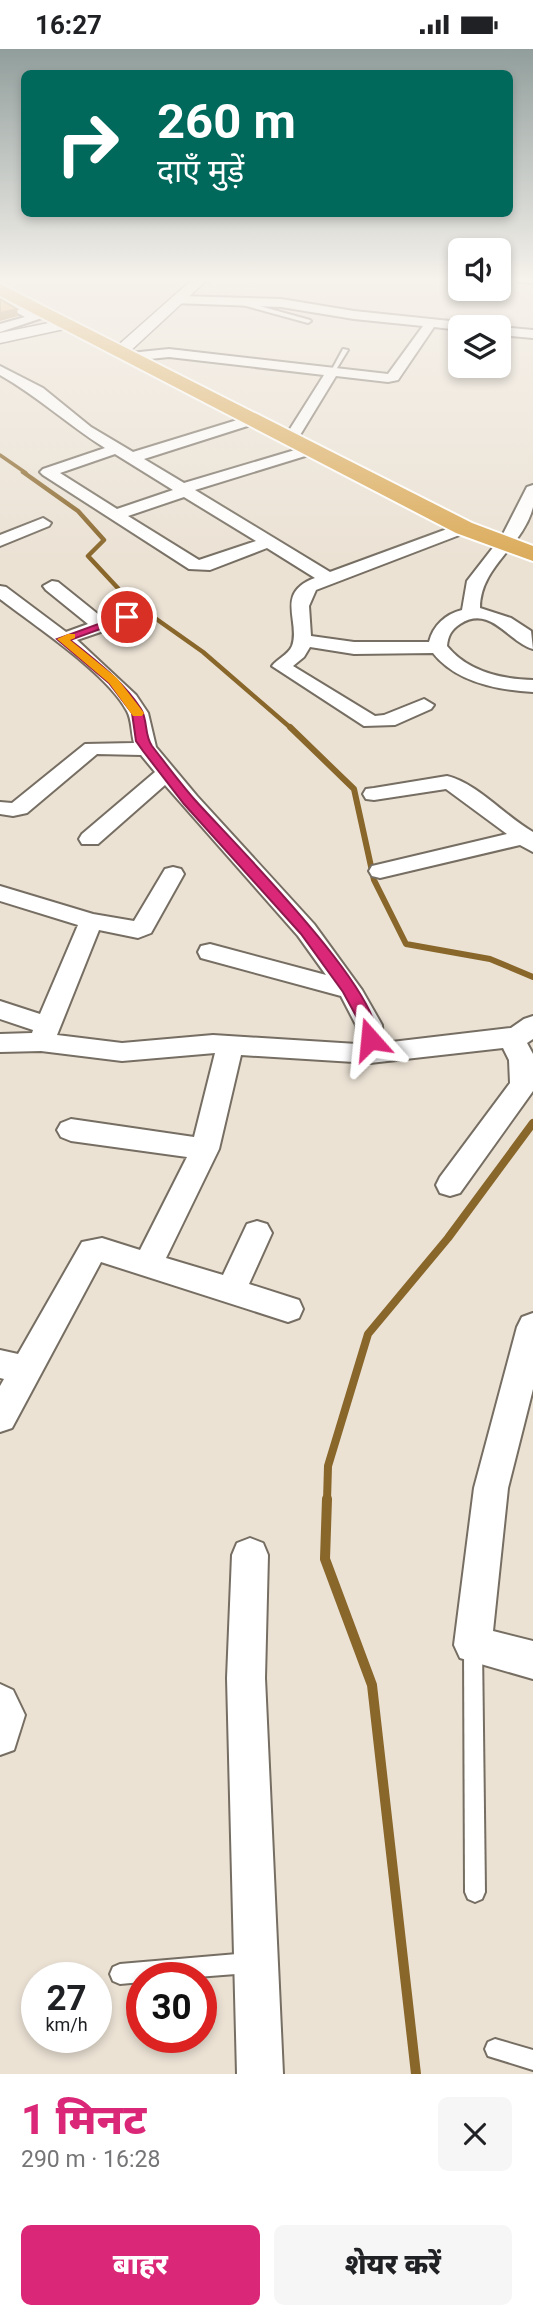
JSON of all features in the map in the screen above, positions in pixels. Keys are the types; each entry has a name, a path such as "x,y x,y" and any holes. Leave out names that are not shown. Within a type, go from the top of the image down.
{"highway":[{"path":"161,372 464,528 524,552"}],"street":[{"path":"4,372 37,391 86,430 327,577"},
{"path":"290,440 332,372"},
{"path":"337,372 392,378 396,372"},
{"path":"252,420 48,472 199,566 269,543"},
{"path":"115,515 183,490 310,450"},
{"path":"471,614 470,601 477,577 524,552 533,490"},
{"path":"0,541 43,523"},
{"path":"424,705 383,722 371,722 281,667 297,655 302,640 297,614 300,598 310,586 327,577 464,528"},
{"path":"52,586 102,626"},
{"path":"0,591 113,680 138,713 142,741 188,801 306,930 349,990 369,1025 370,1054"},
{"path":"0,618 21,607"},
{"path":"533,643 503,621 492,616 471,614 448,624 438,639 438,647 448,659 476,675 533,686"},
{"path":"62,639 127,617"},
{"path":"302,640 354,648 438,647"},
{"path":"0,808 19,808 92,748 148,748"},
{"path":"90,838 167,773"},
{"path":"374,794 447,782 456,785 529,841"},
{"path":"380,871 529,841"},
{"path":"0,893 91,921 138,930 143,927 173,874"},
{"path":"44,1034 91,921"},
{"path":"210,952 349,990"},
{"path":"0,1010 44,1034 121,1052 213,1044 370,1054 520,1034 526,1070 523,1085 512,1104 450,1185"},
{"path":"0,1043 44,1034"},
{"path":"148,1263 205,1149 230,1045"},
{"path":"71,1130 205,1149"},
{"path":"231,1291 257,1233"},
{"path":"0,1417 13,1367 93,1251 102,1250 148,1263 288,1309"},
{"path":"533,1327 491,1488 473,1645 533,1660"},
{"path":"250,1555 246,1678 260,2074"},
{"path":"0,1703 6,1715 0,1736"}],"lane":[{"path":"473,1645 475,1892"},
{"path":"120,1974 254,1962"},
{"path":"495,2049 533,2060"}],"waterway":[{"path":"0,455 26,473"},
{"path":"23,472 78,511 104,540 88,556 128,599 203,652 292,729"},
{"path":"290,727 354,789 374,880 406,944 490,959 533,977"},
{"path":"327,1501 328,1466 368,1334 448,1238 533,1123"},
{"path":"327,1499 325,1559 372,1685 416,2074"}],"slow traffic":[{"path":"72,636 62,639 113,680 138,713"}],"route":[{"path":"127,617 62,639 113,680 138,713 142,741 188,801 306,930 349,990 369,1025 370,1039"}]}
